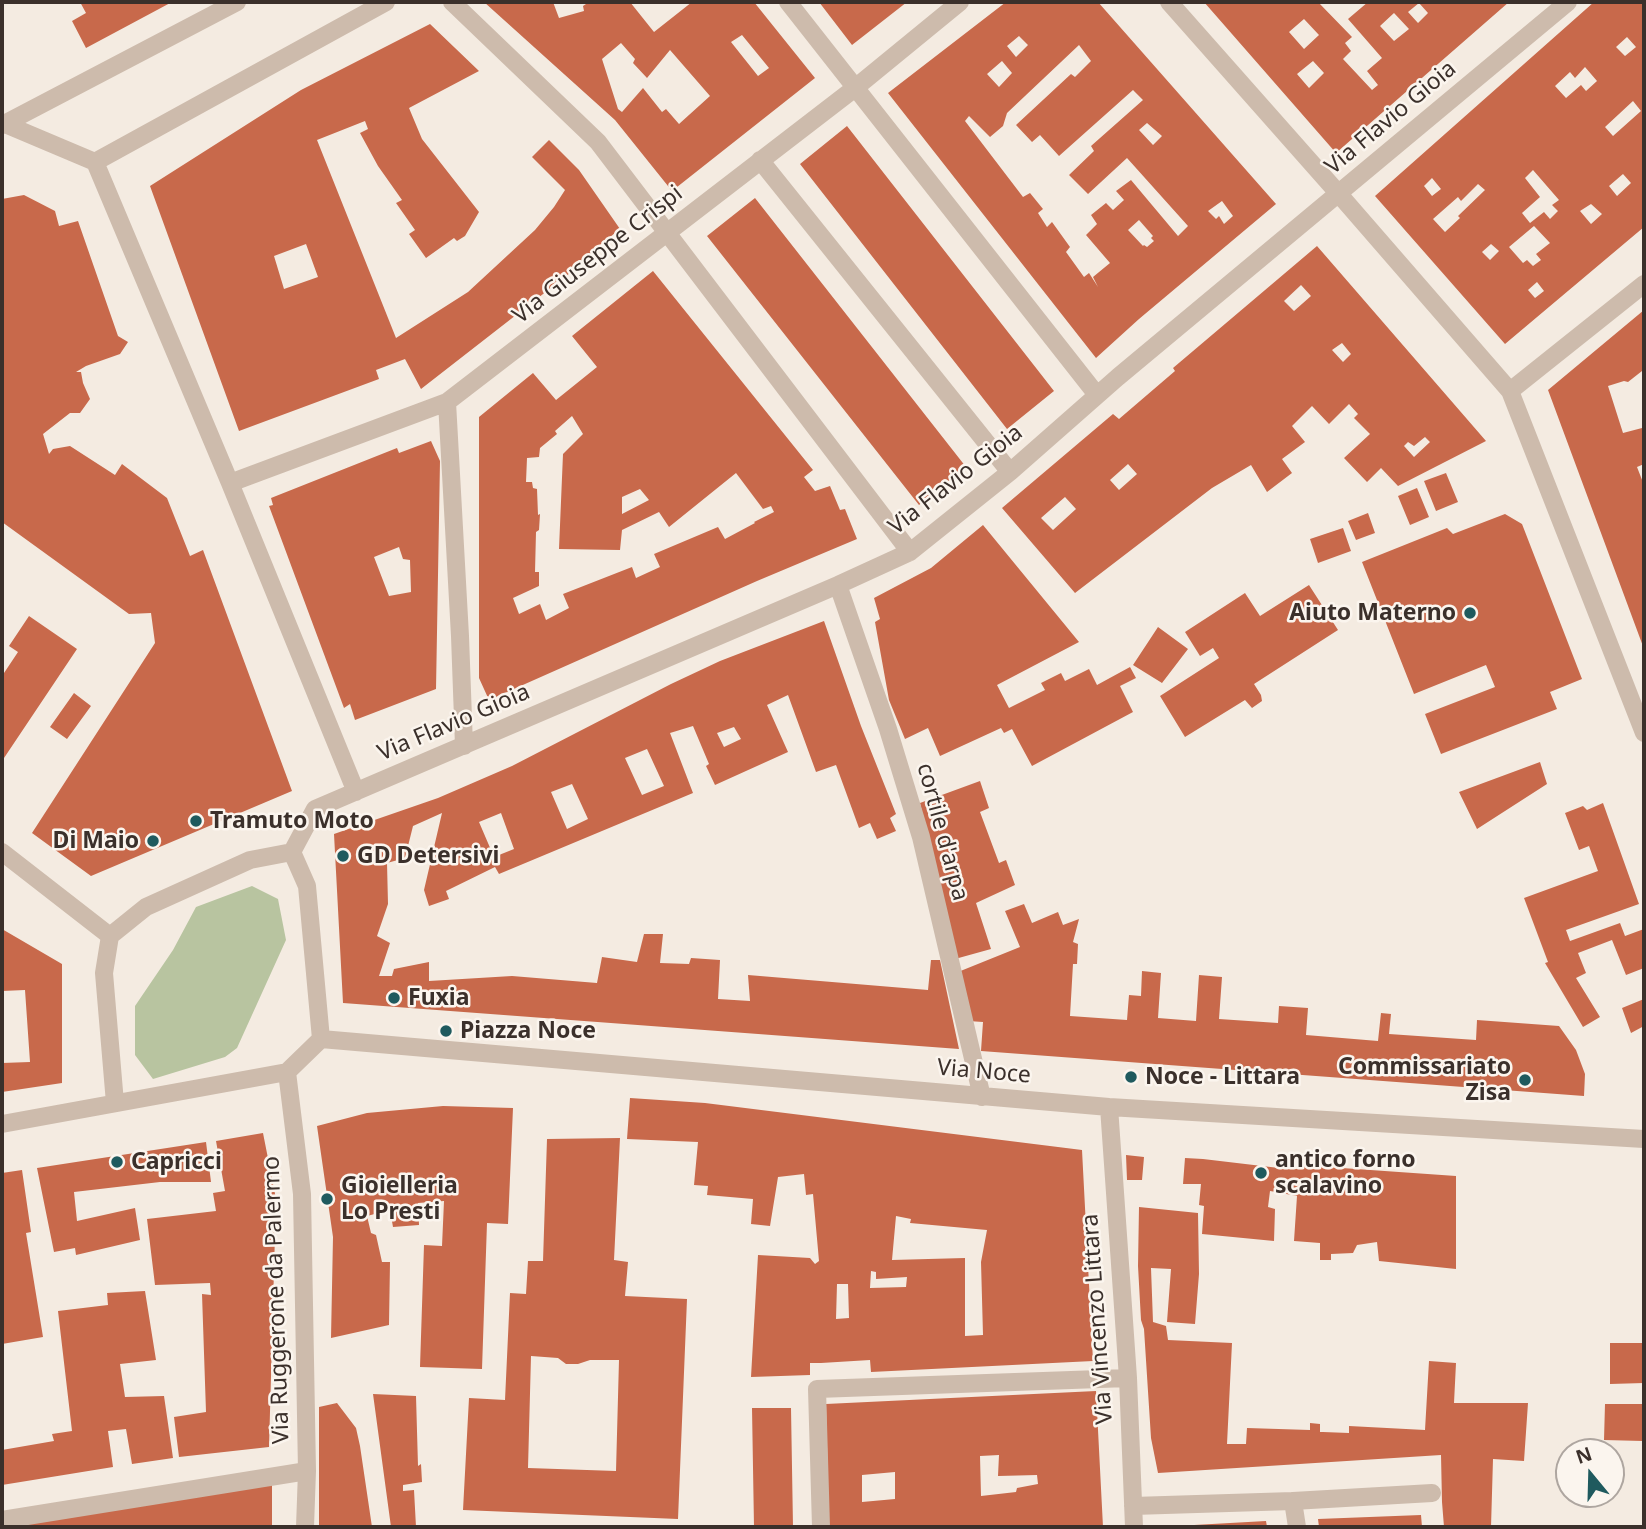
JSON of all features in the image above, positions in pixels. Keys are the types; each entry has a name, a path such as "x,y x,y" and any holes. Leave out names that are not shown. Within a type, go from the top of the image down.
{"street":[{"path":"4,125 237,2"},
{"path":"95,162 386,2"},
{"path":"452,2 598,142 910,552"},
{"path":"788,2 1097,395"},
{"name":"Via Giuseppe Crispi","path":"230,483 447,402 855,88 960,2"},
{"path":"1169,2 1510,391 1644,733"},
{"name":"Via Flavio Gioia","path":"292,852 315,809 910,552 1010,472 1097,395 1568,2"},
{"path":"4,125 95,162 356,792"},
{"path":"760,160 1010,472"},
{"path":"1510,391 1644,284"},
{"path":"447,402 464,746"},
{"name":"cortile d'arpa","path":"838,585 888,729 921,837 982,1097"},
{"path":"2,852 110,936"},
{"path":"2,1124 286,1072 321,1039 307,886 292,852 250,860 146,907 110,936 104,973 115,1103"},
{"name":"Via Noce","path":"321,1039 1109,1107 1644,1139"},
{"name":"Via Ruggerone da Palermo","path":"286,1072 302,1194 307,1471 305,1527"},
{"name":"Via Vincenzo Littara","path":"1109,1107 1128,1378 1134,1527"},
{"path":"821,1527 817,1389 1128,1378"},
{"path":"2,1520 307,1471"},
{"path":"1133,1506 1432,1493"},
{"path":"1293,1501 1297,1527"}],"green space":[{"path":"252,886 278,899 286,940 237,1048 225,1057 153,1079 135,1055 135,1006 173,950 196,907"}],"building":[{"path":"80,2 172,2 86,48 72,21 86,13"},
{"path":"484,2 553,2 559,18 584,11 583,6 589,2 630,2 654,32 692,2 754,2 815,78 672,191 615,120","holes":["742,35 769,68 758,76 731,42","621,43 635,59 633,63 647,78 670,50 710,96 679,124 666,109 662,112 643,88 622,112 618,109 602,59"]},
{"path":"819,2 853,3 907,2 852,45"},
{"path":"1006,2 1098,2 1276,204 1096,358 888,93","holes":["1019,36 1028,45 1016,57 1007,46","1079,45 1091,61 1075,77 1071,74 1016,125 1032,142 1040,135 1059,156 1133,90 1143,100 1091,146 1094,151 1069,175 1088,194 1127,158 1188,226 1178,236 1131,180 1116,191 1124,200 1113,210 1106,203 1091,215 1097,224 1086,235 1110,263 1093,277 1098,287 1089,273 1084,277 1066,252 1070,247 1052,222 1047,227 1038,213 1043,209 1030,193 1023,197 965,121 969,116 990,137 1003,126 1007,113","1002,61 1012,73 999,87 987,74","1147,123 1162,136 1153,145 1139,130","1222,201 1233,216 1224,224 1219,216 1216,219 1208,211","1139,220 1154,241 1147,247 1128,230"]},
{"path":"1204,2 1318,2 1352,37 1345,43 1351,51 1343,59 1372,90 1378,85 1367,71 1382,58 1348,19 1368,2 1509,2 1336,153","holes":["1419,3 1428,13 1418,23 1408,12","1394,13 1409,29 1394,41 1380,26","1304,19 1319,35 1304,49 1289,32","1313,61 1324,73 1309,88 1297,74"]},
{"path":"1594,2 1644,2 1644,227 1505,344 1375,196","holes":["1627,37 1636,47 1625,56 1616,47","1585,67 1597,81 1586,91 1581,85 1566,98 1555,86 1570,72 1575,78","1633,101 1641,111 1613,136 1605,127","1533,170 1559,200 1552,205 1558,211 1550,219 1544,212 1530,223 1522,213 1540,197 1525,178","1623,174 1631,183 1617,196 1609,186","1432,178 1441,189 1432,196 1424,186","1478,184 1485,190 1445,232 1433,219 1458,197 1461,201","1591,204 1602,214 1591,224 1580,211","1534,226 1550,243 1536,254 1541,260 1533,266 1527,260 1523,263 1509,247","1491,244 1499,251 1490,260 1482,252","1537,282 1544,291 1535,298 1528,290"]},
{"path":"430,24 479,71 409,108 422,139 479,212 465,236 457,241 454,238 426,258 409,234 415,230 396,203 402,200 378,166 360,133 368,129 365,121 317,140 396,338 468,292 535,230 554,207 565,190 532,157 549,140 579,170 620,229 595,249 597,252 421,389 405,359 376,370 379,379 239,431 150,186 301,90","holes":["306,244 318,277 284,289 274,256"]},
{"path":"847,126 1054,391 1007,429 800,164"},
{"path":"24,195 55,211 59,226 78,221 118,336 128,342 120,354 76,372 81,372 90,399 80,413 70,413 43,434 49,454 53,449 70,446 115,475 122,464 167,498 190,556 203,550 292,791 91,876 32,833 155,643 151,613 129,614 2,522 2,199"},
{"path":"755,198 966,467 919,505 707,236"},
{"path":"1317,246 1486,441 1398,486 1381,468 1367,482 1344,458 1370,434 1354,418 1358,414 1349,404 1329,424 1312,406 1292,426 1305,442 1282,459 1292,473 1267,492 1251,465 1212,488 1075,593 1002,508 1113,414 1119,419 1175,371 1173,368","holes":["1301,285 1311,296 1294,311 1284,301","1342,343 1351,354 1343,362 1332,350","1425,437 1430,442 1414,457 1404,446 1408,442 1414,446","1128,464 1137,474 1119,490 1110,480","1065,497 1076,509 1053,530 1041,518"]},
{"path":"653,271 813,470 804,477 815,491 830,486 840,510 845,509 857,539 489,700 479,678 479,417 533,373 556,400 597,367 572,336","holes":["572,416 583,434 563,454 559,549 620,550 622,530 659,512 669,527 736,473 763,509 771,506 774,512 725,539 718,527 654,554 660,567 636,578 632,567 563,594 569,608 546,620 540,604 519,614 513,598 539,586 539,572 535,572 536,532 539,530 540,514 538,515 537,489 533,488 532,482 526,482 527,458 539,457 540,448 557,434 555,431","640,489 649,500 622,514 622,497"]},
{"path":"1644,310 1644,374 1642,371 1628,382 1608,386 1623,433 1642,428 1644,438 1644,464 1637,467 1644,485 1644,649 1548,390"},
{"path":"431,441 440,461 436,689 355,720 350,704 344,708 269,506 273,505 271,498 397,448 399,453","holes":["399,547 403,559 410,560 411,592 389,596 374,557"]},
{"path":"1446,473 1458,502 1436,511 1424,481"},
{"path":"1417,488 1429,517 1410,525 1398,496"},
{"path":"1368,513 1375,533 1356,540 1348,521"},
{"name":"Aiuto Materno","path":"1505,514 1522,524 1582,679 1550,692 1557,709 1441,754 1425,714 1495,687 1486,665 1414,694 1362,562 1447,528 1453,534"},
{"path":"983,525 1079,642 997,685 1009,708 1045,690 1041,683 1061,673 1065,681 1089,669 1097,685 1130,667 1136,678 1120,686 1133,712 1032,766 1012,729 1004,733 1001,728 940,756 928,728 905,739 889,700 875,622 880,619 874,598 931,568"},
{"path":"1343,528 1351,551 1318,563 1310,539"},
{"path":"1309,585 1338,630 1254,684 1262,701 1252,708 1245,700 1185,737 1160,696 1219,658 1213,648 1200,656 1185,632 1245,593 1260,616"},
{"path":"29,616 77,649 2,761 2,676 18,652 9,646"},
{"path":"824,621 896,814 890,818 896,831 877,839 870,823 859,828 836,765 816,772 788,695 767,705 788,752 715,785 693,726 670,733 693,793 499,874 495,867 446,891 449,899 429,906 424,890 442,813 413,826 405,858 387,863 388,904 377,936 390,943 379,976 392,976 394,969 429,962 429,981 512,976 597,983 602,957 637,962 644,934 663,934 660,963 689,964 691,958 720,960 718,999 750,1001 748,975 928,990 931,960 940,960 959,1049 343,1003 334,834 438,798 512,766 720,661","holes":["734,727 741,739 724,747 717,733","647,749 664,786 642,795 625,758","572,784 588,819 567,829 551,792","501,813 514,849 494,857 479,822"]},
{"path":"1158,627 1188,649 1162,683 1133,665"},
{"path":"74,693 91,706 67,739 50,727"},
{"path":"1540,762 1547,784 1477,829 1459,792"},
{"path":"980,781 989,808 980,812 999,863 1006,860 1015,885 976,903 991,949 955,959 920,803"},
{"path":"1603,803 1639,904 1566,930 1570,941 1620,923 1625,936 1644,929 1644,968 1626,975 1612,940 1578,953 1586,973 1576,978 1600,1017 1583,1027 1545,963 1548,962 1524,898 1598,871 1589,846 1579,850 1565,813 1583,806 1587,810"},
{"path":"1024,904 1032,923 1058,912 1063,925 1079,919 1073,942 1078,944 1077,964 1073,964 1070,1016 1127,1020 1129,995 1141,996 1142,971 1161,973 1158,1018 1196,1021 1199,975 1222,977 1219,1019 1278,1023 1279,1006 1308,1008 1306,1035 1378,1041 1381,1013 1391,1014 1389,1034 1476,1040 1477,1020 1559,1026 1576,1050 1585,1074 1584,1096 981,1051 983,1022 968,1021 958,972 1020,947 1005,911"},
{"path":"2,929 62,964 62,1083 2,1092 2,1063 30,1062 25,990 2,991"},
{"path":"1644,999 1644,1026 1631,1033 1622,1008"},
{"path":"630,1098 705,1103 1082,1150 1093,1361 871,1372 870,1360 810,1363 810,1375 751,1377 758,1255 810,1258 815,1264 819,1261 813,1194 806,1195 804,1174 778,1177 770,1226 751,1224 753,1199 707,1195 708,1186 694,1185 698,1142 627,1139","holes":["896,1216 911,1219 910,1223 987,1230 981,1262 983,1335 965,1336 965,1258 892,1260","871,1271 876,1272 876,1279 907,1277 906,1287 870,1288","837,1284 848,1284 849,1318 836,1319"]},
{"path":"443,1106 513,1108 508,1224 487,1223 482,1369 420,1367 424,1245 442,1246 444,1201 418,1203 419,1225 393,1227 390,1210 367,1216 371,1233 376,1235 382,1262 390,1262 389,1325 331,1338 333,1237 317,1126 367,1113"},
{"path":"263,1133 276,1199 269,1447 179,1457 174,1417 206,1412 202,1294 211,1295 210,1283 155,1285 147,1219 216,1211 213,1193 225,1191 216,1141"},
{"path":"620,1138 614,1260 628,1262 625,1296 687,1299 678,1519 463,1510 469,1398 505,1400 510,1293 526,1294 528,1261 543,1261 547,1139","holes":["531,1356 558,1358 566,1364 590,1360 619,1360 616,1471 528,1468"]},
{"path":"206,1142 211,1182 160,1182 74,1192 77,1221 135,1208 140,1240 76,1255 75,1248 54,1252 37,1168"},
{"path":"1126,1155 1144,1157 1142,1180 1127,1180"},
{"path":"1185,1158 1279,1168 1299,1169 1299,1165 1456,1176 1456,1269 1379,1261 1377,1242 1357,1245 1353,1253 1331,1254 1331,1260 1320,1260 1320,1243 1294,1241 1297,1196 1270,1191 1268,1207 1275,1209 1274,1241 1202,1234 1204,1206 1199,1205 1201,1184 1183,1184"},
{"path":"22,1170 31,1232 26,1233 43,1337 2,1344 2,1173"},
{"path":"1139,1207 1198,1213 1199,1274 1195,1324 1167,1322 1171,1269 1151,1268 1153,1322 1166,1326 1168,1340 1232,1343 1227,1444 1246,1444 1247,1428 1310,1430 1310,1423 1320,1424 1320,1432 1349,1433 1349,1426 1425,1430 1429,1361 1456,1363 1454,1403 1528,1403 1524,1461 1493,1459 1491,1527 1444,1527 1441,1455 1158,1473 1151,1438 1144,1329 1141,1320"},
{"path":"145,1291 156,1360 120,1364 125,1397 164,1396 173,1458 132,1464 126,1429 108,1431 113,1467 2,1485 2,1450 54,1441 52,1434 72,1431 58,1311 108,1305 107,1293"},
{"path":"1610,1343 1644,1343 1644,1383 1610,1384"},
{"path":"1096,1391 1103,1527 829,1527 826,1404","holes":["999,1455 998,1476 1037,1475 1038,1484 1017,1488 1016,1492 981,1496 980,1456","895,1472 895,1499 862,1502 862,1475"]},
{"path":"373,1394 416,1396 418,1466 421,1464 422,1482 403,1485 403,1491 414,1490 416,1527 391,1527"},
{"path":"337,1403 356,1428 372,1527 319,1527 319,1407"},
{"path":"1605,1404 1644,1404 1643,1441 1604,1438"},
{"path":"752,1408 791,1408 793,1527 754,1527"},
{"path":"272,1480 272,1527 9,1527"},
{"path":"1421,1515 1422,1527 1319,1527 1318,1519"},
{"path":"1266,1521 1267,1527 1194,1527 1194,1525"}],"place":[{"name":"Aiuto Materno","path":"1470,613"},
{"name":"Tramuto Moto","path":"196,821"},
{"name":"Di Maio","path":"153,841"},
{"name":"GD Detersivi","path":"343,856"},
{"name":"Fuxia","path":"394,998"},
{"name":"Piazza Noce","path":"446,1031"},
{"name":"Noce - Littara","path":"1131,1077"},
{"name":"Commissariato Zisa","path":"1525,1080"},
{"name":"Capricci","path":"117,1162"},
{"name":"antico forno scalavino","path":"1261,1173"},
{"name":"Gioielleria Lo Presti","path":"327,1199"}]}
